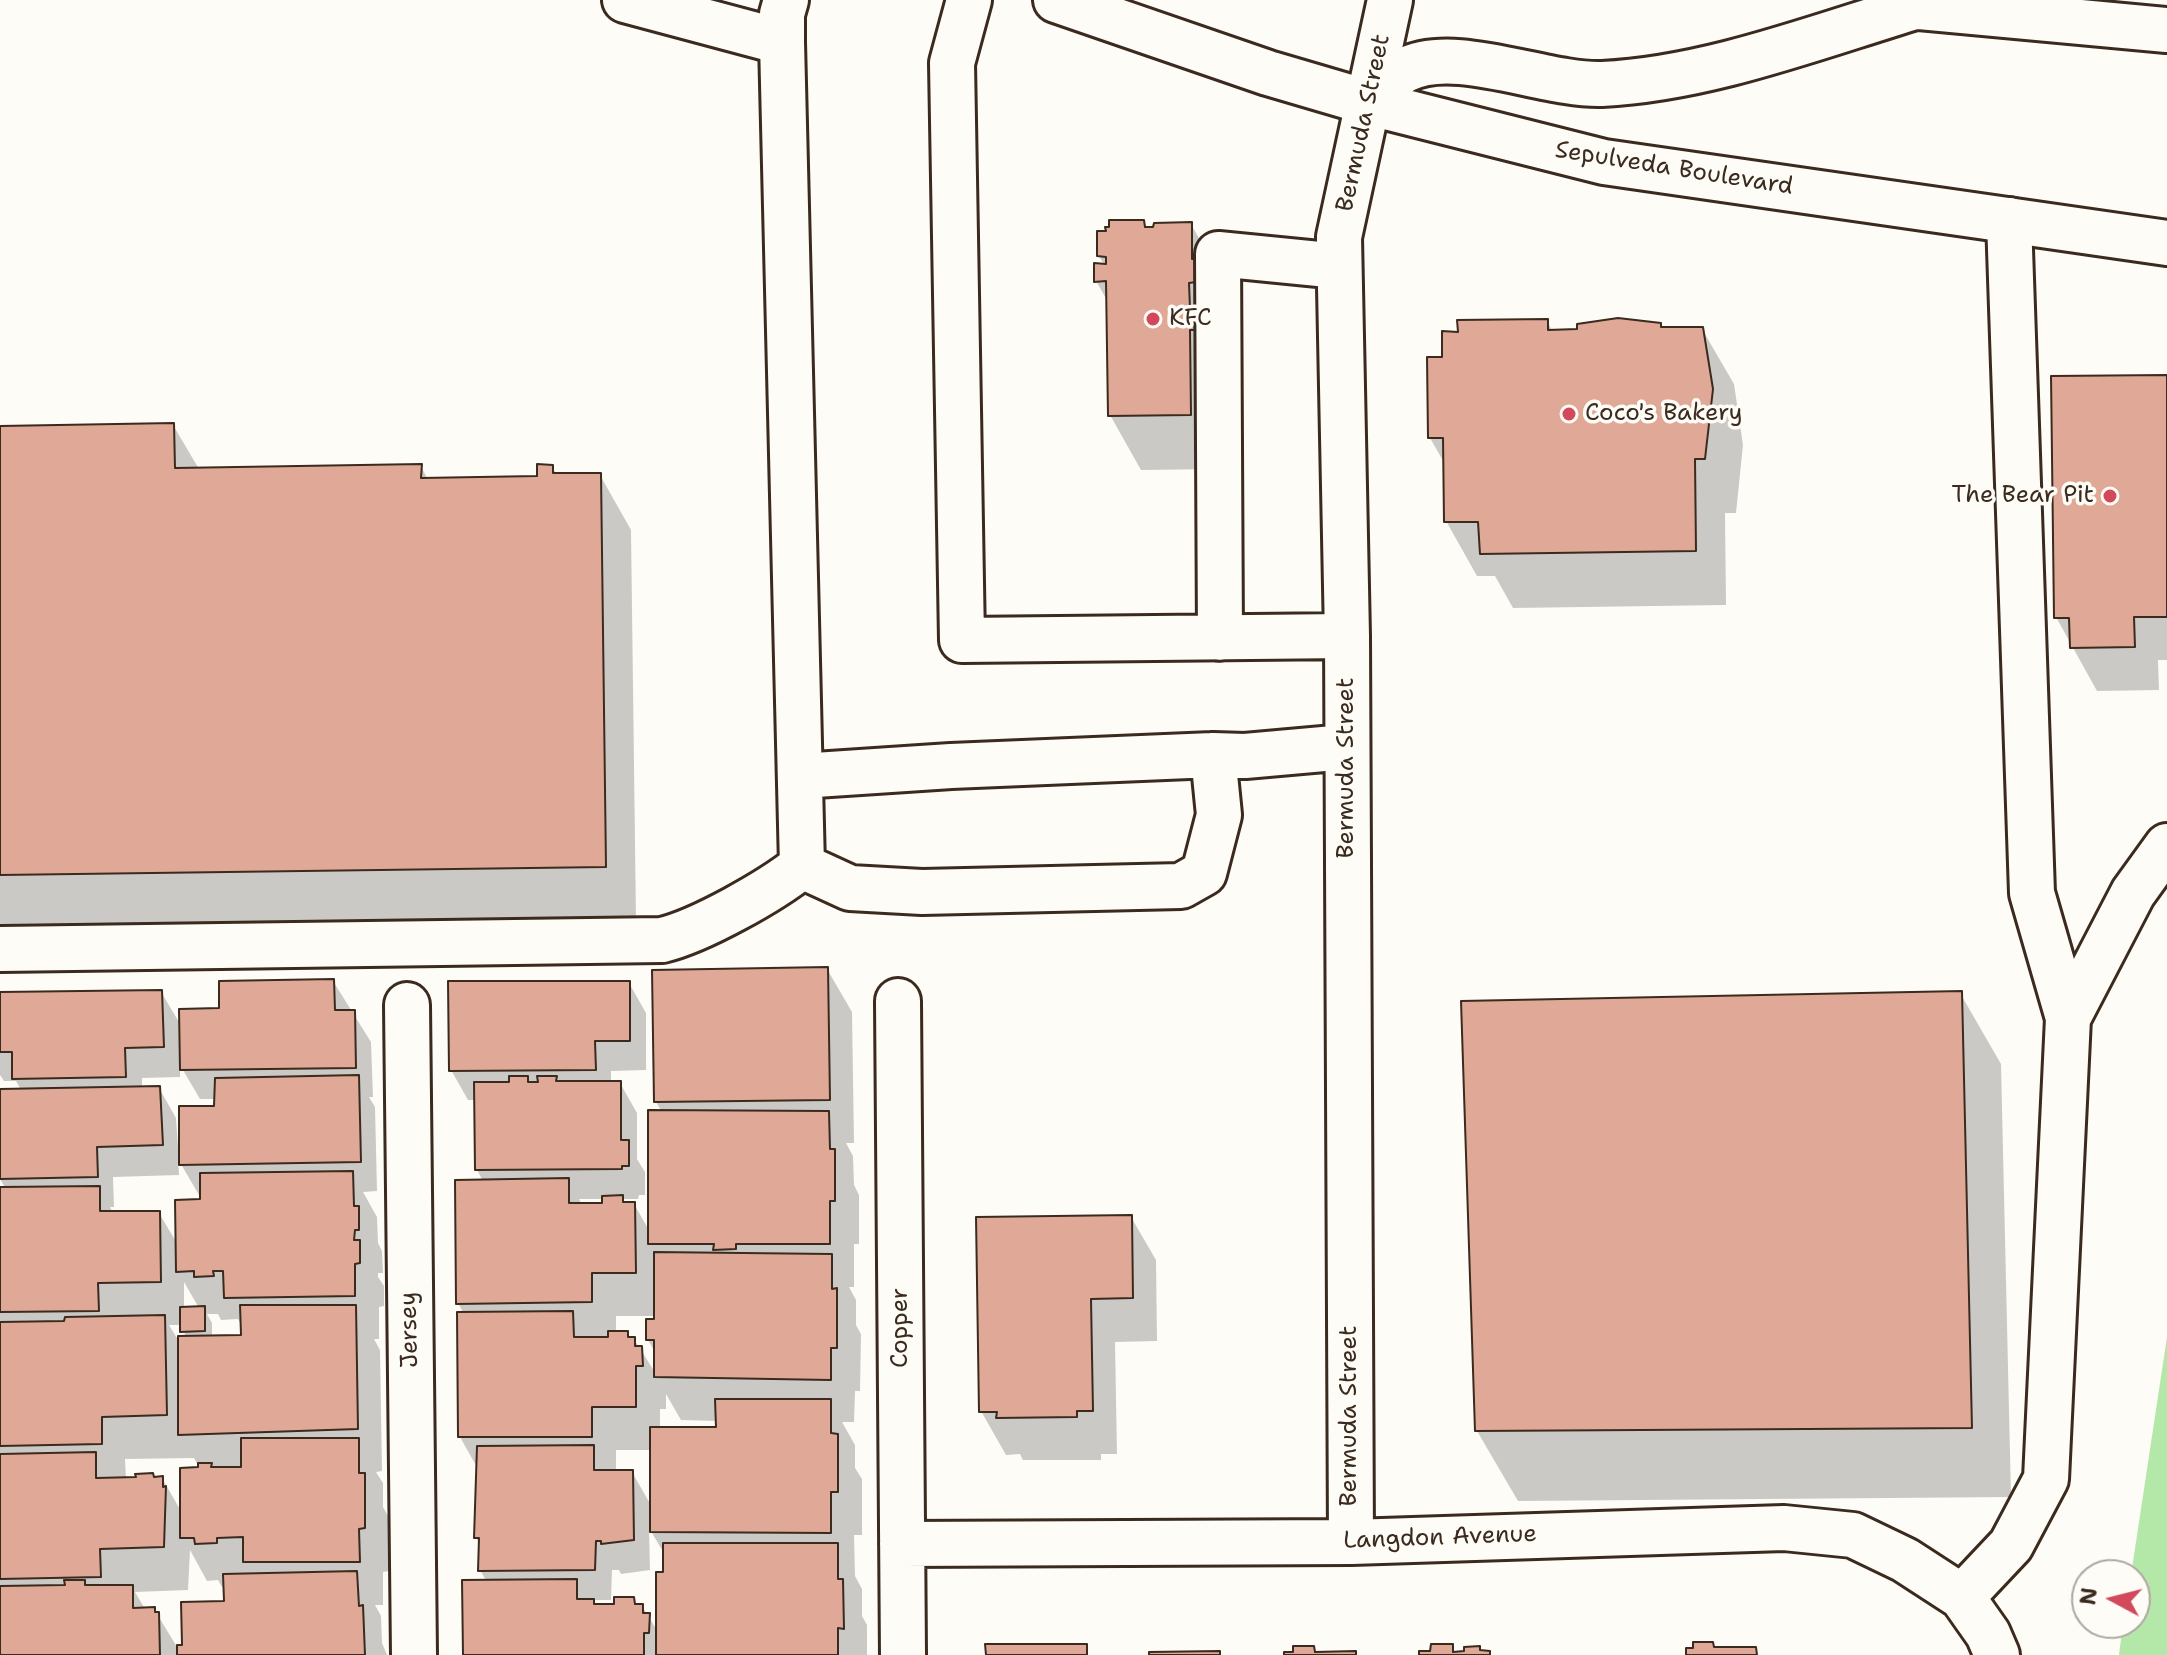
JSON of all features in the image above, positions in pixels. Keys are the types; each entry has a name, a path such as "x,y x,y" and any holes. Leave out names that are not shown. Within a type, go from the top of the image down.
{"street":[{"path":"625,0 784,21 802,866"},
{"path":"969,0 952,63 962,640 1347,636"},
{"name":"Sepulveda Boulevard","path":"1056,0 1268,73 1370,103 1604,162 2167,243"},
{"name":"Bermuda Street","path":"1351,1542 1347,636 1339,237 1390,0"},
{"path":"1844,0 2167,30"},
{"path":"1370,103 1386,84 1404,70 1425,62 1467,63 1584,84 1614,83 1734,61 1915,7"},
{"path":"1997,1655 1988,1634 1962,1597 2011,1545 2046,1479 2068,1018 2032,893 2009,220"},
{"path":"1220,638 1218,254 1339,266"},
{"path":"800,776 966,766 1245,756 1346,747"},
{"path":"802,866 850,888 865,889 922,892 1181,886 1204,873 1219,815 1213,755"},
{"path":"2068,1018 2133,893 2167,846"},
{"path":"0,949 662,940 683,935 784,880 802,866"},
{"name":"Copper","path":"898,1001 903,1655"},
{"name":"Jersey","path":"407,1005 414,1655"},
{"name":"Langdon Avenue","path":"902,1544 1351,1542 1784,1528 1853,1535 1905,1560 1962,1597"}],"green space":[{"path":"2167,1337 2167,1655 2119,1655 2121,1639 2151,1639 2151,1559 2133,1559"}],"building":[{"name":"KFC","path":"1109,220 1144,220 1145,227 1153,227 1154,223 1192,222 1192,259 1196,259 1196,282 1189,283 1190,308 1199,308 1199,330 1190,330 1191,415 1108,416 1106,281 1094,282 1094,263 1106,264 1106,257 1097,256 1097,231 1106,231"},
{"name":"Coco's Bakery","path":"1618,318 1661,323 1661,327 1703,327 1713,389 1705,459 1695,459 1696,551 1480,554 1478,522 1444,522 1443,438 1428,438 1427,357 1442,357 1442,331 1458,332 1457,320 1548,319 1548,330 1577,329 1577,324"},
{"name":"The Bear Pit","path":"2167,375 2167,617 2134,617 2135,647 2070,648 2069,618 2054,618 2051,376"},
{"path":"174,423 175,468 422,464 421,478 537,476 537,464 553,465 553,473 601,473 606,867 0,875 0,426"},
{"path":"828,967 830,1100 654,1102 652,970"},
{"path":"334,979 335,1010 355,1010 356,1068 180,1070 179,1009 219,1008 219,981"},
{"path":"448,981 630,981 630,1041 595,1041 596,1070 449,1071"},
{"path":"162,990 164,1047 125,1048 126,1077 12,1079 12,1052 0,1052 0,992"},
{"path":"1962,991 1972,1428 1475,1431 1461,1001"},
{"path":"359,1075 361,1162 179,1165 179,1106 214,1106 215,1078"},
{"path":"509,1076 528,1076 528,1082 538,1082 537,1076 557,1076 556,1081 621,1081 621,1140 629,1140 629,1166 622,1166 622,1169 475,1170 474,1082 509,1082"},
{"path":"160,1086 163,1145 97,1147 98,1177 0,1179 0,1089"},
{"path":"648,1110 829,1111 830,1149 835,1149 835,1201 830,1201 830,1244 736,1244 736,1249 713,1250 714,1244 648,1244"},
{"path":"353,1171 354,1206 359,1206 359,1230 355,1230 354,1240 360,1240 360,1263 355,1264 355,1296 224,1298 223,1271 213,1271 214,1276 194,1277 194,1271 176,1272 175,1200 200,1199 200,1173"},
{"path":"569,1178 569,1203 602,1203 602,1196 623,1195 623,1202 635,1202 636,1273 592,1273 592,1302 456,1304 455,1180"},
{"path":"100,1186 100,1211 160,1211 161,1282 98,1283 99,1311 0,1312 0,1187"},
{"path":"1132,1215 1133,1298 1091,1299 1093,1411 1077,1411 1077,1417 996,1418 997,1412 979,1412 976,1217"},
{"path":"654,1252 832,1254 832,1289 837,1288 837,1348 831,1348 831,1380 654,1377 654,1340 646,1340 646,1319 654,1319"},
{"path":"240,1305 356,1305 358,1429 178,1435 178,1336 241,1335"},
{"path":"205,1306 205,1331 180,1332 180,1307"},
{"path":"573,1311 574,1337 608,1337 608,1331 628,1331 628,1337 635,1337 635,1346 642,1346 643,1366 636,1366 636,1407 592,1407 592,1437 458,1437 457,1312"},
{"path":"165,1315 167,1415 102,1417 102,1444 0,1446 0,1322"},
{"path":"715,1399 831,1399 831,1433 838,1434 838,1492 831,1492 831,1533 650,1532 650,1427 716,1427"},
{"path":"241,1438 359,1438 359,1473 365,1473 365,1528 359,1529 360,1562 243,1562 243,1537 217,1538 217,1543 195,1544 194,1538 180,1538 180,1468 198,1467 198,1463 212,1463 211,1467 241,1467"},
{"path":"594,1445 594,1470 633,1470 634,1540 601,1544 601,1541 596,1541 595,1570 478,1571 479,1538 474,1538 477,1446"},
{"path":"96,1452 96,1478 136,1477 135,1474 153,1473 154,1477 163,1476 163,1487 166,1486 164,1547 100,1549 101,1577 0,1579 0,1454"},
{"path":"663,1543 838,1543 838,1579 843,1579 844,1629 838,1628 838,1655 656,1655 656,1572 663,1572"},
{"path":"357,1571 359,1606 363,1605 365,1655 177,1655 177,1645 182,1645 181,1602 224,1601 223,1574"},
{"path":"577,1579 577,1599 594,1599 594,1604 614,1604 614,1597 634,1597 635,1604 643,1604 643,1613 650,1613 649,1633 644,1633 644,1655 463,1655 462,1580"},
{"path":"64,1580 85,1580 85,1585 133,1585 133,1608 155,1607 155,1612 159,1612 160,1655 0,1655 0,1586 65,1585"},
{"path":"1693,1642 1713,1642 1714,1647 1756,1647 1757,1655 1686,1655 1686,1648 1693,1648"},
{"path":"985,1644 1087,1644 1087,1655 986,1655"},
{"path":"1431,1644 1453,1644 1453,1652 1464,1651 1464,1647 1480,1646 1480,1650 1490,1651 1490,1655 1419,1655 1419,1651 1430,1651"},
{"path":"1293,1646 1314,1646 1315,1652 1356,1651 1356,1655 1284,1655 1284,1652 1293,1652"},
{"path":"1220,1651 1220,1655 1149,1655 1149,1652"}],"place":[{"name":"KFC","path":"1153,319"},
{"name":"Coco's Bakery","path":"1569,414"},
{"name":"The Bear Pit","path":"2110,496"}]}
